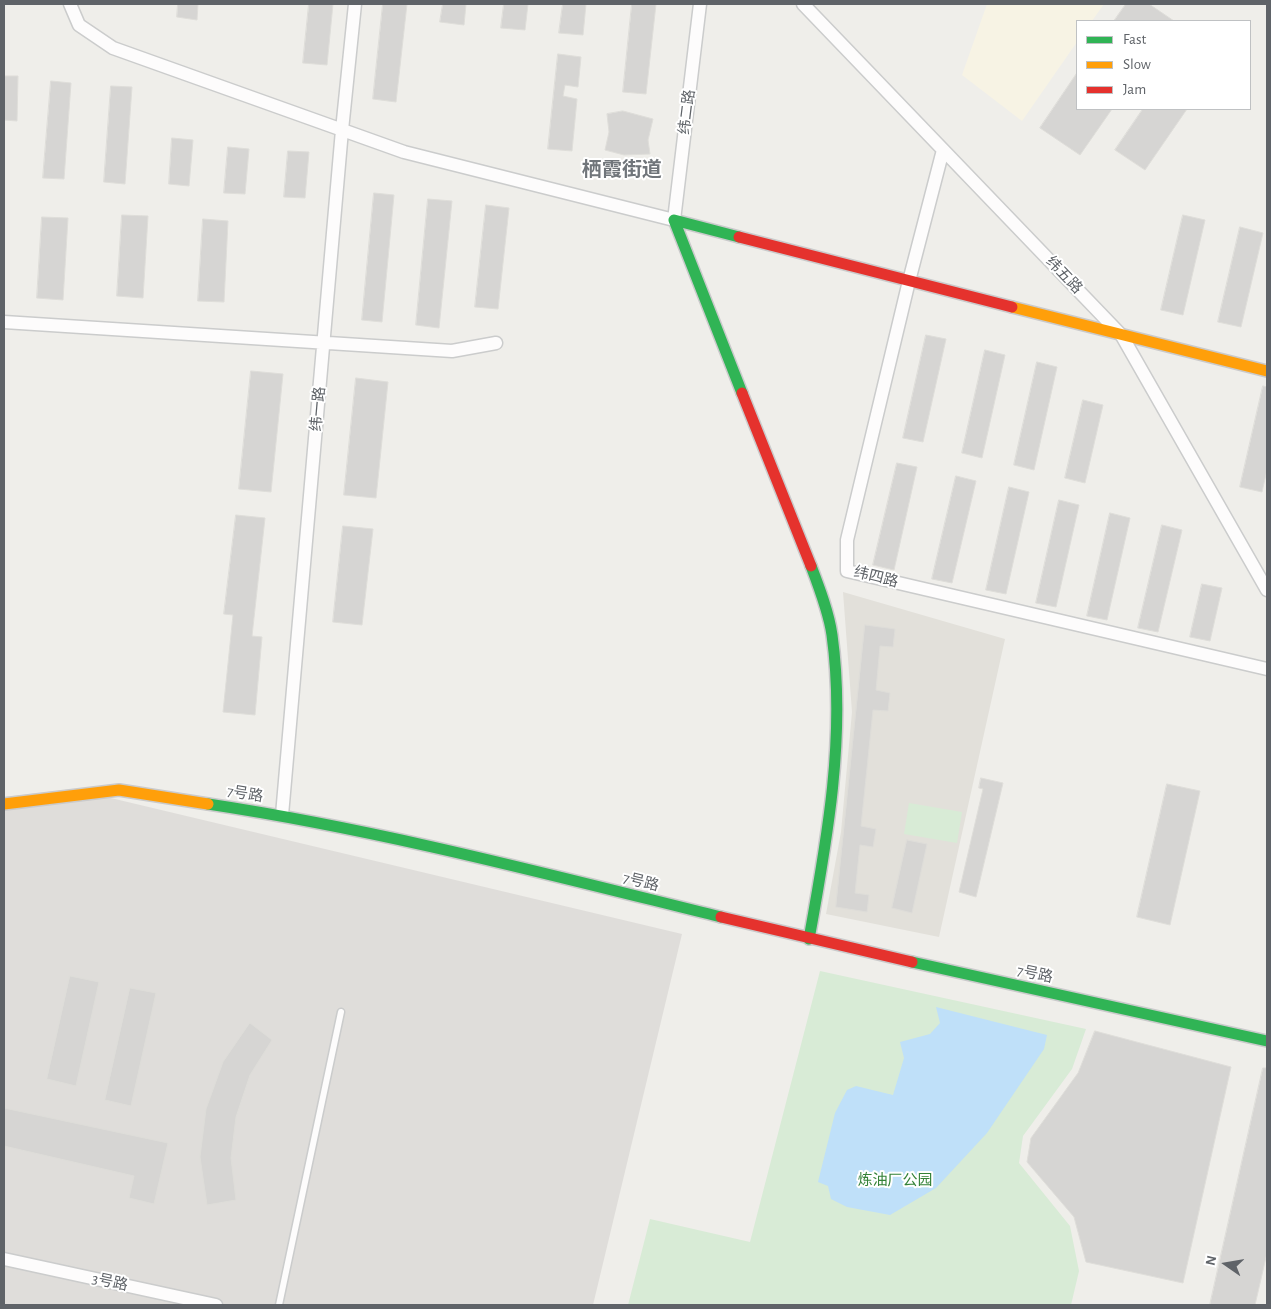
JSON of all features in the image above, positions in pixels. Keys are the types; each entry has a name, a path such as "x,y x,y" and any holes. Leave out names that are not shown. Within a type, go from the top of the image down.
{"street":[{"path":"70,4 79,25 113,48 404,152 1122,336 1267,371"},
{"name":"纬一路","path":"282,814 342,130 355,4"},
{"name":"纬二路","path":"674,220 700,4"},
{"name":"纬五路","path":"809,6 943,150 1122,336 1267,590"},
{"name":"纬四路","path":"943,150 846,540 847,571 1267,670"},
{"path":"674,220 812,569 832,634 837,714 828,835 809,939"},
{"path":"4,322 324,341 452,351 496,343"},
{"name":"7号路","path":"4,804 119,790 282,814 565,878 809,939 1267,1041"},
{"name":"3号路","path":"4,1259 216,1305"}],"lane":[{"path":"279,1305 341,1012"}],"shaded area":[{"path":"987,4 1104,4 1093,20 1076,20 1076,43 1022,121 962,75"},
{"path":"843,592 1005,639 939,937 826,914 841,832 852,712"},
{"path":"73,789 682,934 593,1305 4,1305 4,797"}],"green space":[{"path":"909,803 962,812 957,843 904,834"},
{"name":"炼油厂公园","path":"820,971 1086,1029 1072,1069 1023,1136 1019,1163 1070,1226 1079,1271 1071,1305 628,1305 650,1219 750,1242"}],"water":[{"path":"936,1007 1047,1035 1044,1049 987,1133 936,1188 890,1215 847,1207 831,1199 828,1186 818,1182 835,1113 847,1090 856,1086 893,1095 904,1058 900,1042 930,1034 940,1023"}],"building":[{"path":"178,4 198,4 197,20 177,17"},
{"path":"309,4 333,4 327,65 303,63"},
{"path":"383,4 407,4 396,102 373,99"},
{"path":"443,4 466,4 464,25 440,22"},
{"path":"504,4 528,4 525,30 501,28"},
{"path":"563,4 586,4 583,35 559,33"},
{"path":"632,4 656,4 646,94 623,92"},
{"path":"1126,4 1149,4 1173,20 1115,20"},
{"path":"558,54 581,57 578,87 565,85 563,96 577,99 572,151 548,149"},
{"path":"1076,74 1076,110 1111,110 1080,155 1040,128"},
{"path":"4,76 18,76 17,121 4,120"},
{"path":"51,81 71,83 64,179 43,178"},
{"path":"111,86 132,87 125,184 104,182"},
{"path":"1142,110 1186,110 1145,170 1115,150"},
{"path":"623,111 653,119 648,140 650,154 624,155 605,150 609,132 607,114"},
{"path":"172,138 193,140 189,186 169,184"},
{"path":"228,147 249,149 245,194 224,193"},
{"path":"288,151 309,152 305,198 284,197"},
{"path":"374,193 394,195 382,322 362,320"},
{"path":"428,199 452,201 439,328 416,325"},
{"path":"486,205 509,208 498,309 475,307"},
{"path":"122,215 148,216 143,298 117,296"},
{"path":"1183,215 1205,220 1183,315 1161,310"},
{"path":"42,217 68,218 63,300 37,298"},
{"path":"203,219 228,221 224,302 198,301"},
{"path":"1240,227 1263,233 1241,327 1218,322"},
{"path":"926,335 946,339 923,442 903,438"},
{"path":"985,350 1005,355 982,458 962,453"},
{"path":"1037,362 1057,367 1034,470 1014,465"},
{"path":"251,371 283,374 271,492 239,489"},
{"path":"356,378 388,382 376,498 344,495"},
{"path":"1263,386 1267,387 1267,470 1262,492 1240,487"},
{"path":"1083,400 1103,405 1085,483 1065,478"},
{"path":"897,463 917,467 894,570 873,565"},
{"path":"956,476 976,481 952,583 932,579"},
{"path":"1009,487 1029,492 1006,594 986,590"},
{"path":"1059,500 1079,505 1056,607 1036,603"},
{"path":"1110,513 1130,518 1107,620 1087,616"},
{"path":"236,515 265,518 252,636 262,637 255,715 223,712 233,615 224,614"},
{"path":"1162,525 1182,530 1158,632 1138,628"},
{"path":"343,526 373,529 362,625 333,622"},
{"path":"1202,584 1222,588 1210,641 1190,637"},
{"path":"865,625 895,629 893,647 880,646 876,690 890,693 888,711 873,710 861,826 876,829 873,847 860,845 855,893 869,895 867,912 836,907"},
{"path":"981,778 1003,783 976,897 959,892 983,789 979,788"},
{"path":"1167,784 1200,791 1170,925 1137,917"},
{"path":"907,840 927,844 912,913 892,908"},
{"path":"70,976 99,982 76,1086 47,1079"},
{"path":"130,988 156,993 131,1106 105,1100"},
{"path":"250,1023 272,1040 250,1075 236,1117 231,1158 236,1200 207,1205 200,1157 206,1109 223,1062"},
{"path":"1095,1031 1231,1067 1183,1283 1086,1262 1074,1217 1027,1162 1031,1138 1078,1073"},
{"path":"1263,1068 1267,1068 1267,1253 1255,1305 1210,1305"},
{"path":"4,1108 168,1143 154,1204 129,1198 134,1176 4,1146"}],"traffic: fast":[{"path":"739,237 674,220 742,393"},
{"path":"809,939 828,826 836,749 837,711 836,673 831,627 811,566"},
{"path":"208,804 337,827 466,854 721,917"},
{"path":"912,962 1267,1041"}],"traffic: slow":[{"path":"1012,307 1267,371"},
{"path":"4,804 119,790 208,804"}],"traffic: jam":[{"path":"739,237 1012,307"},
{"path":"742,393 811,566"},
{"path":"721,917 912,962"}],"district":[{"name":"栖霞街道","path":"622,170"}]}
